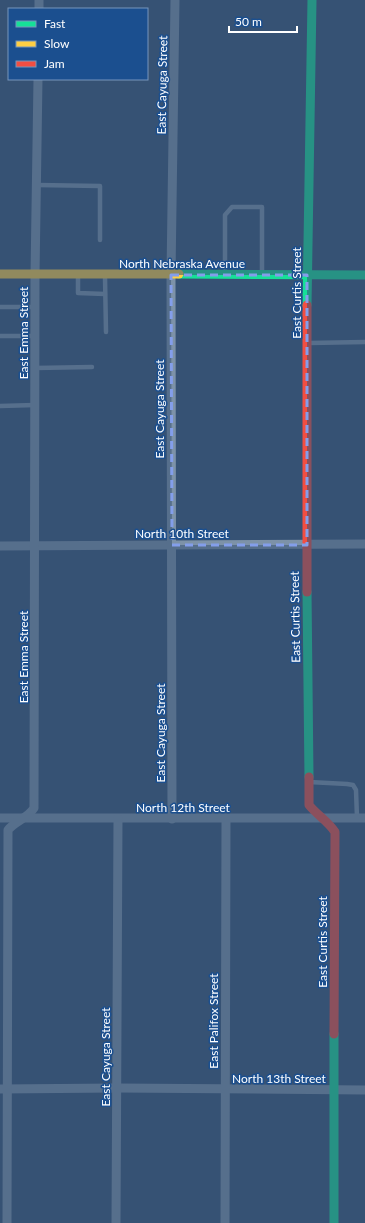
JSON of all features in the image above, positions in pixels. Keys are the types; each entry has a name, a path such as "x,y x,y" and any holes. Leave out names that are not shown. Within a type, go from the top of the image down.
{"street":[{"name":"East Cayuga Street","path":"172,819 171,275 175,0"},
{"name":"East Curtis Street","path":"312,0 307,275 309,805 320,818 332,825 335,832 334,1223"},
{"name":"East Emma Street","path":"7,1223 4,1089 8,830 12,825 32,812 34,808 35,275 38,80"},
{"name":"North Nebraska Avenue","path":"0,274 365,275"},
{"name":"North 10th Street","path":"0,546 365,544"},
{"name":"North 12th Street","path":"0,818 361,818"},
{"name":"East Cayuga Street","path":"116,1223 118,819"},
{"name":"East Palifox Street","path":"225,1223 224,1089 226,819"},
{"name":"North 13th Street","path":"4,1089 117,1088 365,1090"}],"lane":[{"path":"37,184 100,186 100,240"},
{"path":"225,275 225,216 232,207 262,207 262,275"},
{"path":"78,275 78,293 105,294"},
{"path":"104,275 106,332"},
{"path":"0,307 35,307"},
{"path":"0,336 35,336"},
{"path":"307,343 365,342"},
{"path":"35,368 92,367"},
{"path":"0,406 35,405"},
{"path":"309,782 353,785 356,790 361,818"}],"highlighted area":[{"path":"171,275 307,275 307,545 172,545"}],"traffic: fast":[{"path":"307,305 312,0"},
{"path":"179,274 365,275"},
{"path":"307,592 309,777"},
{"path":"334,1034 334,1223"}],"traffic: slow":[{"path":"0,274 179,274"}],"traffic: jam":[{"path":"307,305 307,592"},
{"path":"309,777 309,805 335,832 334,1034"}]}
